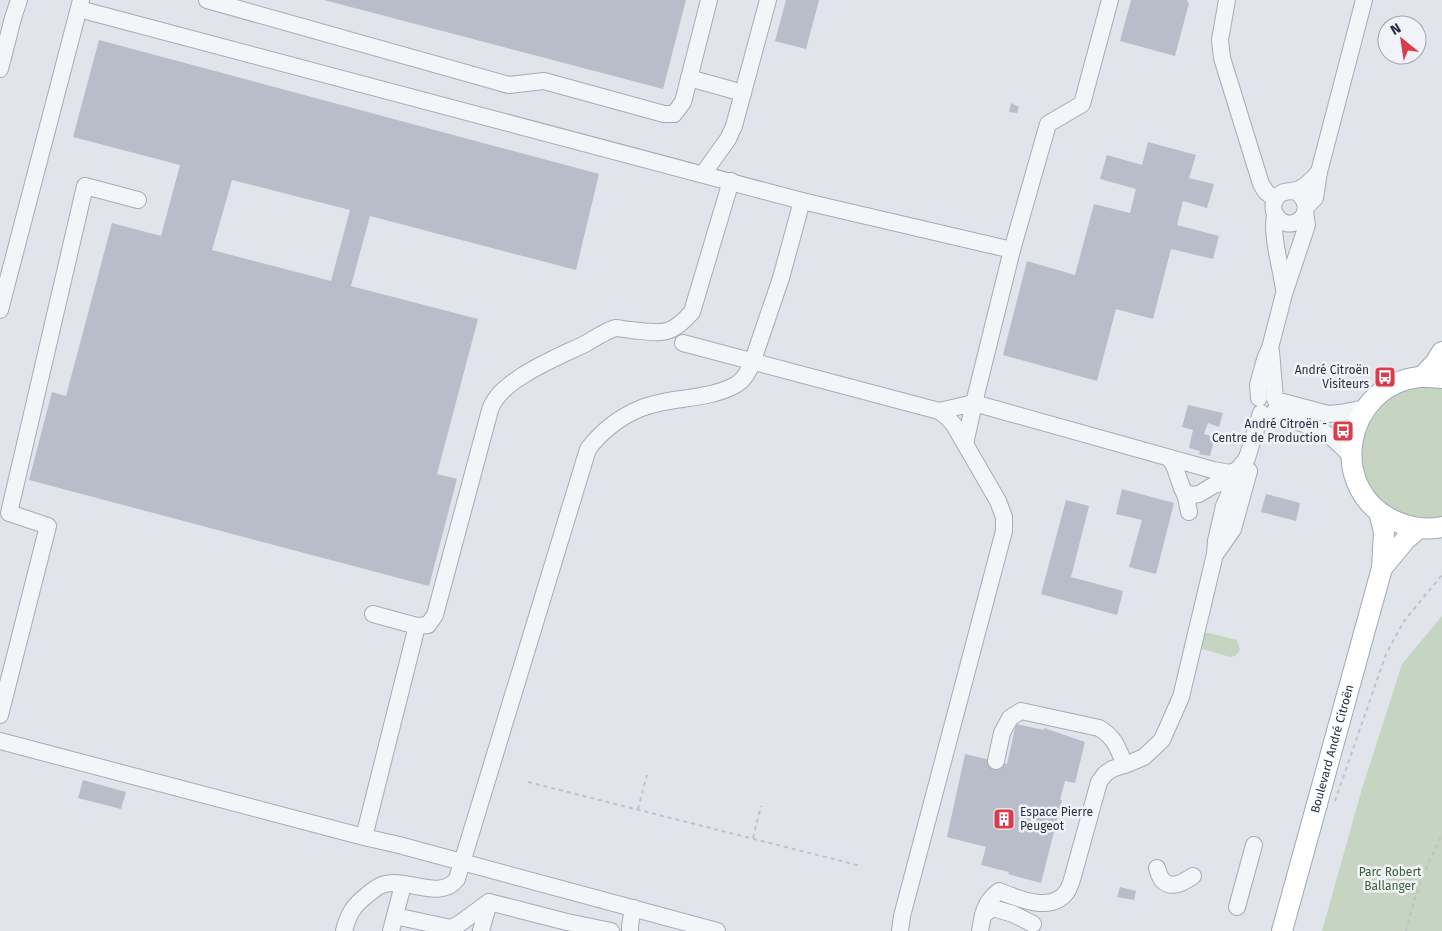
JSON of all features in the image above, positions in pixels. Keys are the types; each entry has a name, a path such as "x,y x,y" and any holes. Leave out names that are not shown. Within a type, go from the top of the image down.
{"main road":[{"path":"1422,376 1435,363 1442,352"},
{"name":"Boulevard André Citroën","path":"1442,378 1422,376 1408,379 1396,383 1374,398 1365,408 1356,426 1351,456 1352,469 1359,487 1379,512 1391,520 1405,525 1419,528 1442,527"},
{"name":"Boulevard André Citroën","path":"1282,931 1382,568 1384,532 1379,512"},
{"name":"Boulevard André Citroën","path":"1382,568 1406,539 1419,528"}],"lane":[{"path":"207,0 509,85 544,81 664,114 674,114 683,102 709,0"},
{"path":"703,174 728,139 734,126 768,0"},
{"path":"965,444 1012,250 1048,124 1082,104 1110,0"},
{"path":"1227,0 1220,40 1222,58 1261,184 1283,222 1294,223 1303,217 1315,198 1364,0"},
{"path":"0,69 13,3"},
{"path":"0,310 80,5 802,201 1012,250"},
{"path":"690,78 742,93"},
{"path":"1284,294 1275,234 1275,207 1283,192 1294,191 1309,184 1320,172"},
{"path":"373,614 417,626 428,625 436,615 490,410 495,398 522,376 616,328 664,333 682,324 692,312 731,181"},
{"path":"0,715 48,526 9,513 85,186 138,200"},
{"path":"1170,458 1182,488 1185,492 1192,495 1230,480 1243,463 1269,405 1270,348 1284,294 1307,225 1303,197 1294,191"},
{"path":"344,931 348,916 361,900 383,884 392,883 438,889 447,888 457,879 588,449 609,426 641,408 665,401 697,397 722,390 737,384 746,376 753,362 781,278 802,201"},
{"path":"684,343 939,411 954,425 998,502 1004,518 1004,531 902,916 900,931"},
{"path":"1269,405 1283,402 1328,414 1365,408"},
{"path":"939,411 974,403 1230,473 1243,463"},
{"path":"1269,405 1285,418 1325,433 1351,456"},
{"path":"982,923 985,907 991,897 999,891 1028,902 1042,904 1062,897 1068,890 1073,876 1099,782 1112,769 1144,757 1162,740 1181,697 1215,554 1232,529 1249,470 1243,463"},
{"path":"364,837 417,626"},
{"path":"996,761 1002,733 1010,718 1021,711 1100,728 1109,733 1116,743 1125,765"},
{"path":"0,741 462,862 716,931"},
{"path":"1237,907 1254,845"},
{"path":"1157,868 1162,880 1171,884 1181,884 1193,876"},
{"path":"403,885 393,924 451,928 489,902"},
{"path":"1000,910 996,899 1003,894 1008,895"},
{"path":"489,902 566,926 612,931"},
{"path":"481,931 489,902"},
{"path":"630,931 633,908"},
{"path":"982,923 992,908 1013,914 1034,924"}],"path":[{"path":"1334,804 1386,654 1404,621 1442,575"},
{"path":"638,810 647,776"},
{"path":"528,782 861,866"},
{"path":"753,839 761,806"},
{"path":"1406,931 1420,885 1442,835"}],"green space":[{"path":"1434,384 1442,386 1442,520 1413,521 1372,496 1358,451 1375,406 1402,388"},
{"name":"Parc Robert Ballanger","path":"1442,616 1442,931 1322,931 1361,792 1402,664"},
{"path":"1205,633 1237,640 1240,650 1235,656 1230,657 1199,648 1200,636"}],"building":[{"path":"324,0 686,0 663,89"},
{"path":"786,0 819,0 806,49 775,41"},
{"path":"1131,0 1188,0 1187,2 1189,3 1175,56 1120,41"},
{"path":"99,40 599,174 576,270 370,216 351,286 478,319 437,474 457,479 429,586 29,480 52,392 66,396 112,223 161,236 180,165 73,137","holes":["232,180 350,210 331,281 212,250"]},
{"path":"1011,103 1019,107 1017,113 1009,112"},
{"path":"1148,142 1196,155 1189,178 1214,184 1207,208 1183,201 1177,225 1219,236 1213,259 1171,249 1153,319 1116,309 1097,381 1003,355 1027,261 1075,275 1094,204 1130,213 1136,189 1100,179 1107,155 1142,165"},
{"path":"1188,405 1223,413 1219,427 1208,423 1204,434 1215,437 1210,456 1199,454 1200,451 1189,448 1193,430 1182,427"},
{"path":"1122,489 1174,503 1156,574 1129,567 1142,520 1116,514"},
{"path":"1266,494 1300,503 1296,521 1261,512"},
{"path":"1066,500 1089,506 1071,577 1123,591 1117,615 1041,594"},
{"name":"Espace Pierre Peugeot","path":"1016,724 1044,730 1044,728 1085,742 1075,783 1065,781 1041,883 981,865 986,847 947,837 965,754 1007,764"},
{"path":"83,780 126,792 121,809 78,798"},
{"path":"1120,887 1136,891 1134,900 1117,897"}],"place":[{"name":"André Citroën Visiteurs","path":"1385,377"},
{"name":"André Citroën - Centre de Production","path":"1343,431"},
{"name":"Espace Pierre Peugeot","path":"1004,819"}]}
